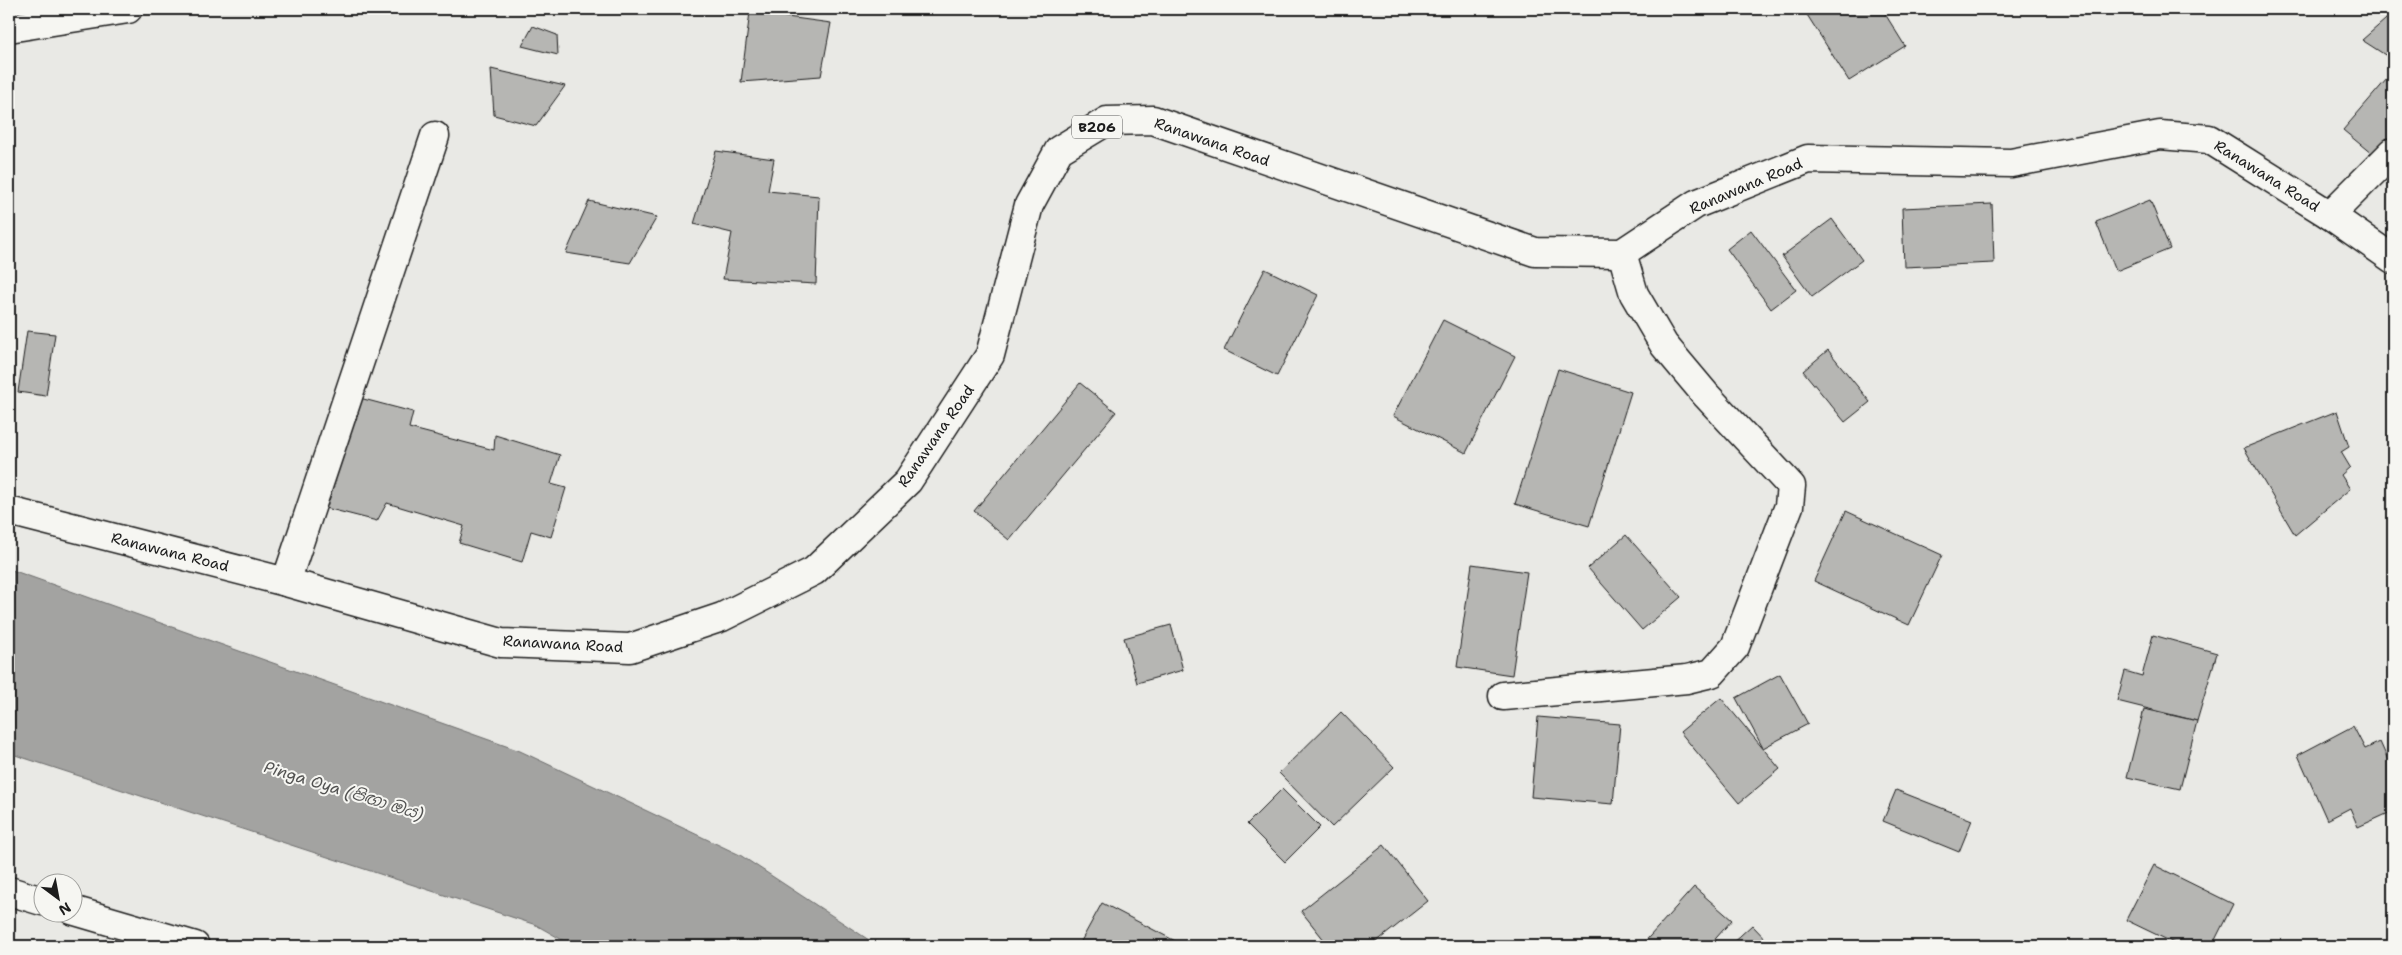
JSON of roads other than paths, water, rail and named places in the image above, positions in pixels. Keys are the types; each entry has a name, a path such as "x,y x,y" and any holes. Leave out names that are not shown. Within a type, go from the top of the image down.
{"main road":[{"path":"9,28 128,9"},
{"name":"Ranawana Road","path":"9,511 286,582 501,643 630,648 722,617 814,570 908,481 990,355 1029,205 1059,150 1106,121 1153,120 1535,252 1622,253 1696,204 1808,159 2011,163 2160,135 2209,139 2330,215 2393,259"},
{"path":"286,582 435,136"},
{"path":"2330,215 2393,152"},
{"path":"1503,696 1687,679 1712,673 1735,647 1789,506 1791,486 1706,395 1664,345 1634,294 1622,253"},
{"path":"9,891 32,898"},
{"path":"82,913 195,946"}],"water":[{"name":"Pinga Oya (පිඟා ඔය)","path":"9,569 520,751 740,855 878,946 573,946 536,925 9,753"}]}
